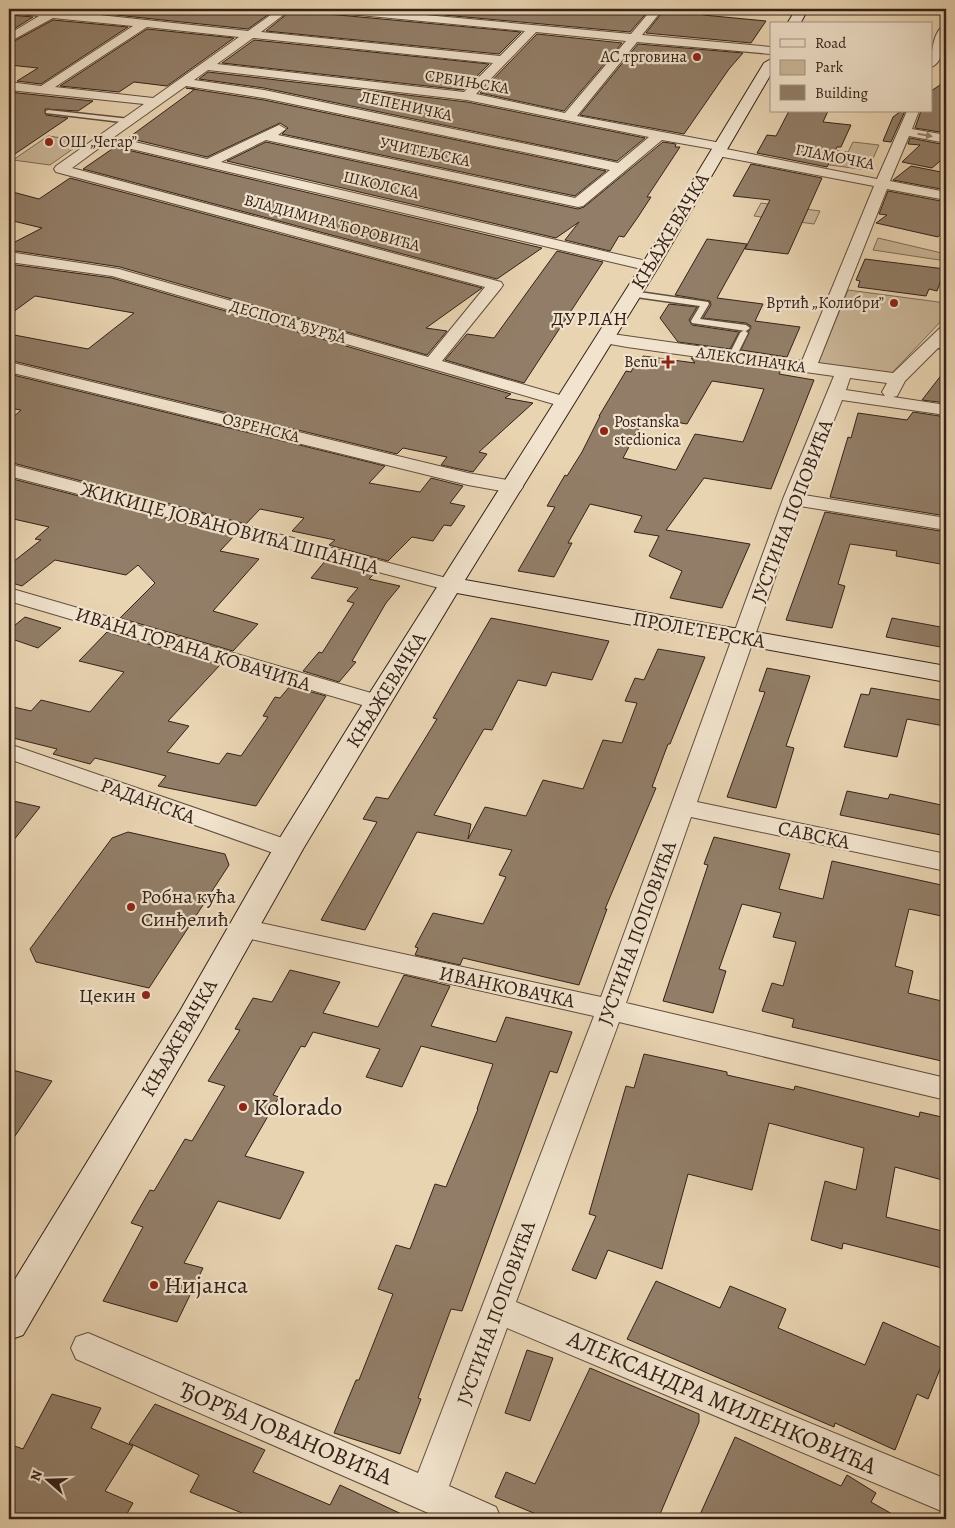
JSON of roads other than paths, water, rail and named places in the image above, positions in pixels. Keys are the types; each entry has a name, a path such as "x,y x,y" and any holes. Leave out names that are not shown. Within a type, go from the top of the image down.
{"main road":[{"path":"794,22 802,9"},
{"name":"КЊАЖЕВАЧКА","path":"9,1323 191,1020 288,849 377,702 650,266 770,65"},
{"name":"ПРОЛЕТЕРСКА","path":"452,585 946,674"}],"street":[{"path":"104,139 286,9"},
{"path":"328,9 396,12 534,28 770,51"},
{"path":"568,118 635,38 656,9"},
{"path":"9,10 56,12 144,24 503,60"},
{"path":"9,39 56,12"},
{"path":"43,90 144,24"},
{"path":"467,96 534,28"},
{"path":"934,66 946,28"},
{"name":"СРБИЊСКА","path":"205,66 467,96 719,150"},
{"name":"ЛЕПЕНИЧКА","path":"184,82 264,94 620,168"},
{"path":"9,86 156,102"},
{"path":"808,368 881,183 912,112"},
{"path":"209,163 285,126"},
{"path":"904,131 946,138"},
{"name":"УЧИТЕЉСКА","path":"265,136 578,203 620,168"},
{"path":"620,168 658,136"},
{"name":"ШКОЛСКА","path":"104,139 650,266"},
{"name":"ВЛАДИМИРА ЋОРОВИЋА","path":"104,139 61,169 495,284 431,364"},
{"name":"ГЛАМОЧКА","path":"719,150 946,196"},
{"name":"ДЕСПОТА ЂУРЂА","path":"9,257 114,272 564,402"},
{"name":"АЛЕКСИНАЧКА","path":"605,338 897,379"},
{"path":"886,401 897,379 942,341"},
{"name":"ОЗРЕНСКА","path":"9,367 468,479 513,487"},
{"name":"ЈУСТИНА ПОПОВИЋА","path":"428,1494 610,1009 793,499 837,394 844,372"},
{"path":"837,394 946,410"},
{"name":"ЖИКИЦЕ ЈОВАНОВИЋА ШПАНЦА","path":"9,470 452,585"},
{"path":"793,499 946,524"},
{"name":"ИВАНА ГОРАНА КОВАЧИЋА","path":"9,594 377,702"},
{"name":"РАДАНСКА","path":"9,751 288,849"},
{"name":"САВСКА","path":"683,807 946,863"},
{"name":"ИВАНКОВАЧКА","path":"242,928 610,1009 946,1089"},
{"name":"АЛЕКСАНДРА МИЛЕНКОВИЋА","path":"497,1309 946,1496"},
{"name":"ЂОРЂА ЈОВАНОВИЋА","path":"88,1348 482,1519"}],"lane":[{"path":"48,112 130,121"},
{"path":"632,294 705,304 695,320 745,330 732,357"}],"place":[{"name":"АС трговина","path":"697,57"},
{"name":"ОШ „Чегар”","path":"49,142"},
{"name":"Вртић „Колибри”","path":"894,303"},
{"name":"Benu","path":"668,362"},
{"name":"Postanska stedionica","path":"604,431"},
{"name":"Робна кућа Синђелић","path":"131,907"},
{"name":"Цекин","path":"146,995"},
{"name":"Kolorado","path":"243,1107"},
{"name":"Нијанса","path":"154,1285"}],"district":[{"name":"ДУРЛАН","path":"590,319"}]}
